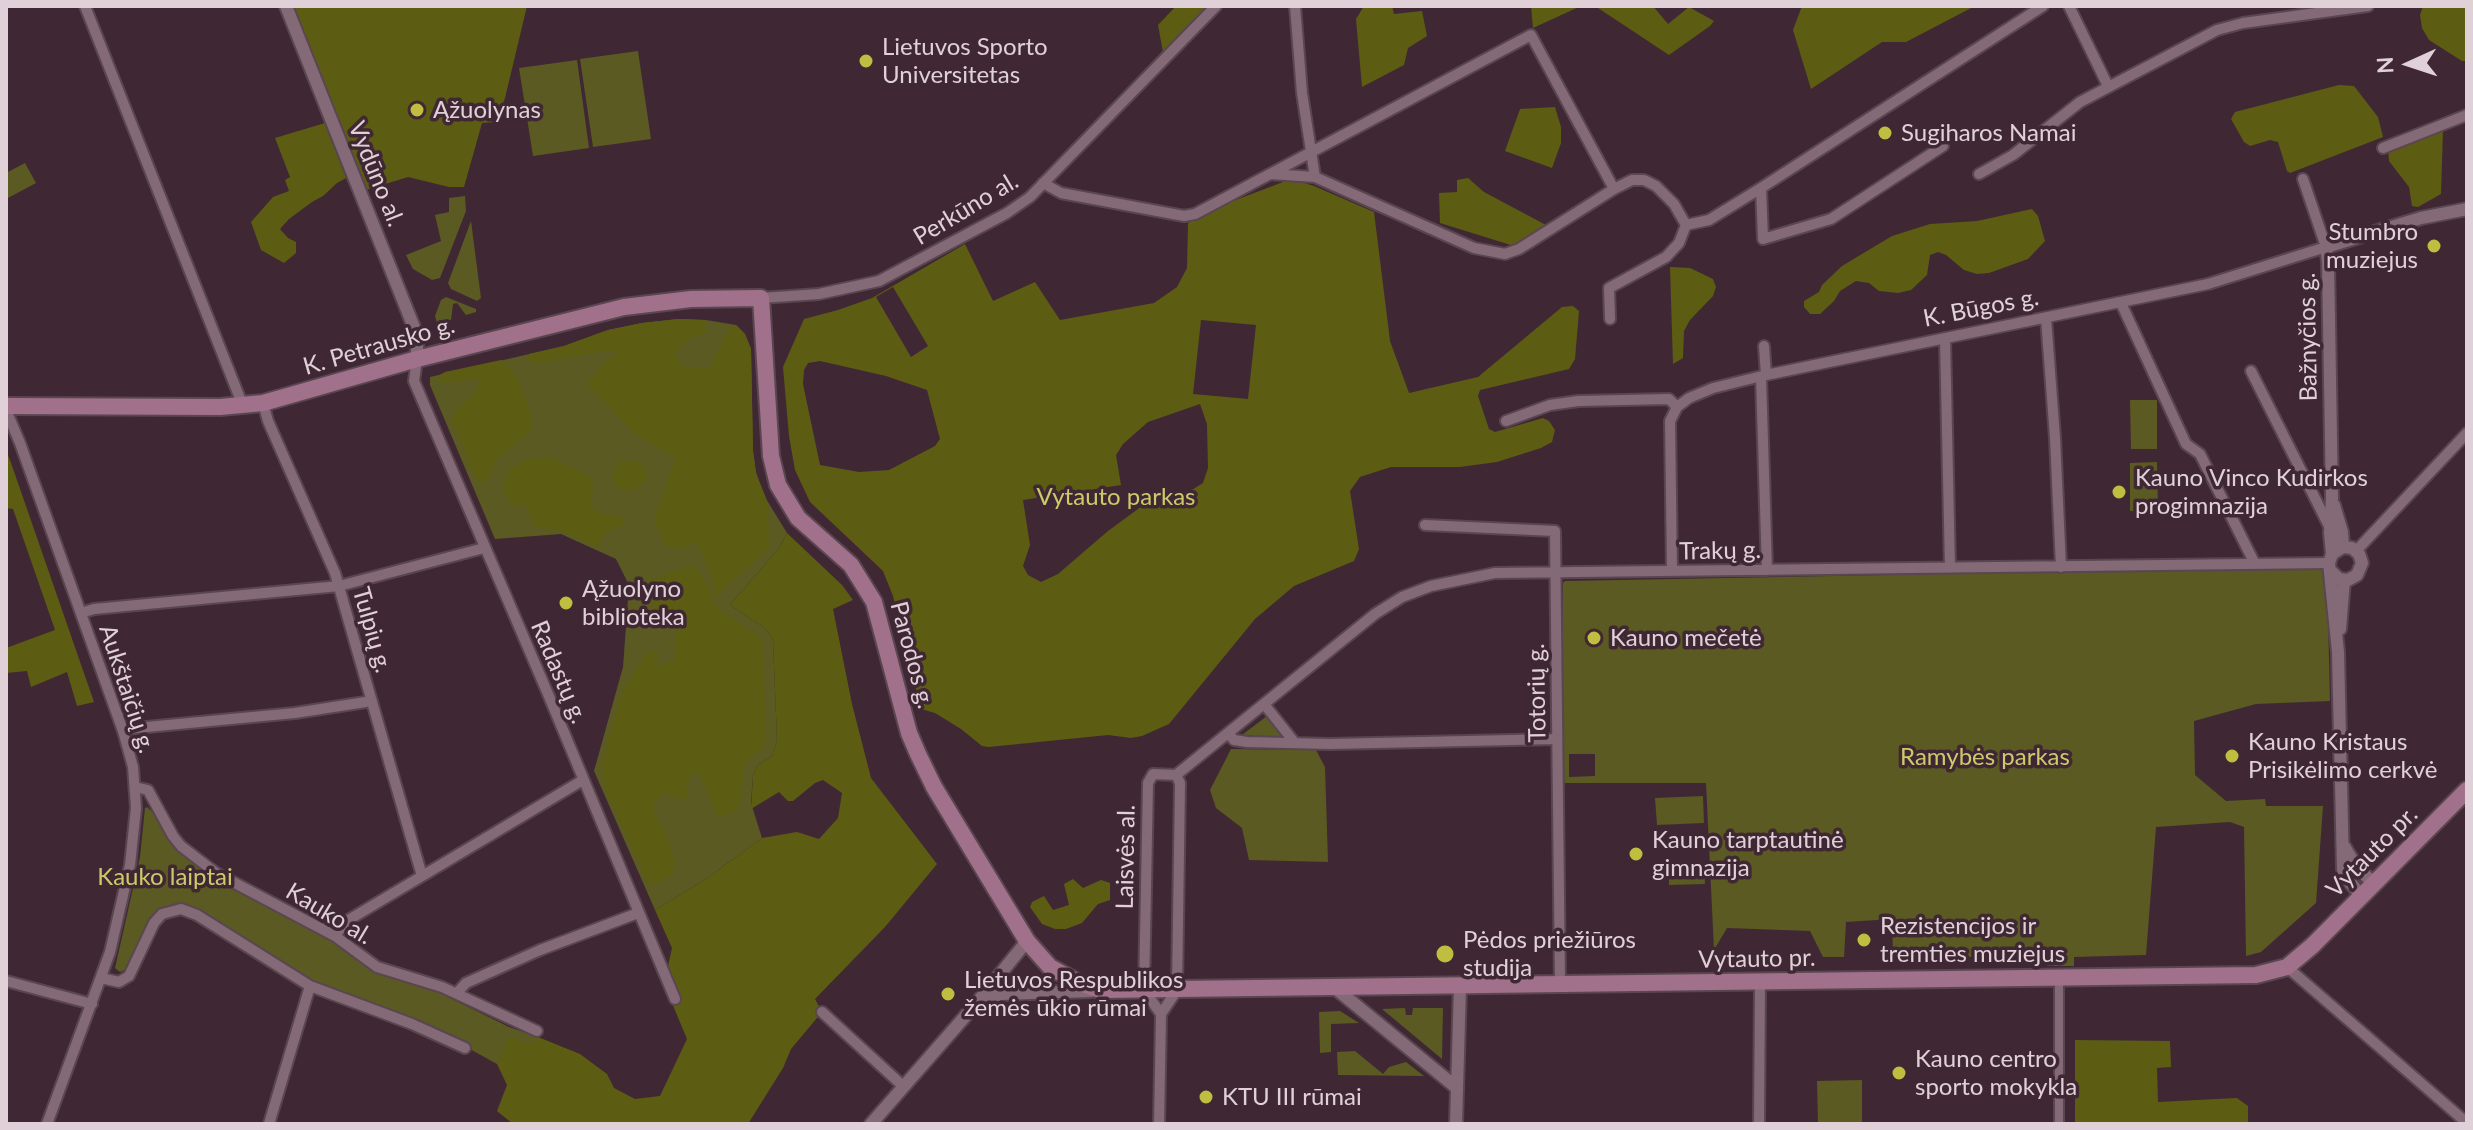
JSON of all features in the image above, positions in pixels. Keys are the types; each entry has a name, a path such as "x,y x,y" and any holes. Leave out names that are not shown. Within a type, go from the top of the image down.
{"main road":[{"name":"K. Petrausko g.","path":"6,408 243,406 624,307 691,299 761,298"},
{"name":"Parodos g.","path":"761,298 771,456 778,485 798,518 851,565 874,602 909,733 918,754 934,787 1027,941 1050,967 1079,983 1100,990"},
{"name":"Vytauto pr.","path":"1100,990 2243,977 2287,967 2312,946 2467,790"}],"street":[{"path":"85,6 243,406"},
{"name":"Vydūno al.","path":"286,6 417,335 417,359"},
{"name":"Perkūno al.","path":"761,298 819,294 879,281 1007,213 1030,197 1216,6"},
{"path":"1295,6 1303,102 1315,177"},
{"path":"1686,225 1709,220 2043,6"},
{"path":"2069,6 2108,86"},
{"path":"1979,174 2013,155 2065,113 2108,86 2224,28 2323,9 2368,6"},
{"path":"1043,183 1061,193 1184,216 1195,214 1531,35 1614,189"},
{"path":"2383,148 2467,115"},
{"path":"1761,188 1763,239 1831,219 1943,146"},
{"path":"1268,174 1315,177 1474,248 1492,253 1505,254 1519,249 1632,180 1644,180 1656,186 1674,204 1686,225"},
{"name":"Bažnyčios g.","path":"2303,179 2328,261 2330,528 2334,559 2332,610 2338,652"},
{"name":"K. Būgos g.","path":"1677,407 1713,388 1763,376 2208,284 2421,218 2467,209"},
{"path":"1610,319 1609,288 1666,257 1679,243 1686,225"},
{"path":"2121,303 2186,444 2200,454 2255,564"},
{"path":"2046,318 2061,567"},
{"path":"1945,338 1950,568"},
{"path":"1764,346 1767,570"},
{"name":"Radastų g.","path":"417,359 414,381 675,999"},
{"name":"Bažnyčios g.","path":"2251,371 2330,528"},
{"path":"1506,421 1550,405 1578,401 1669,399 1677,407 1670,421 1672,571"},
{"name":"Tulpių g.","path":"263,403 339,586 422,876"},
{"name":"Aukštaičių g.","path":"6,408 123,731 135,787 136,826 115,936 47,1124"},
{"path":"2344,580 2334,559 2356,551 2467,433"},
{"name":"Bažnyčios g.","path":"2332,498 2342,532 2334,559"},
{"name":"Totorių g.","path":"1425,525 1555,531 1560,985"},
{"path":"81,613 94,609 339,586 484,548"},
{"name":"Bažnyčios g.","path":"2356,551 2362,563 2360,572 2344,580 2338,652 2343,845 2345,877 2368,890"},
{"name":"Trakų g.","path":"1176,775 1375,614 1402,597 1431,586 1495,573 2255,564 2334,559"},
{"path":"123,731 295,713 372,701"},
{"path":"1264,704 1295,743"},
{"path":"1228,733 1234,740 1247,742 1295,743 1557,739"},
{"name":"Laisvės al.","path":"1144,990 1148,783 1153,774 1176,775"},
{"path":"1159,1124 1161,1014 1177,990 1180,783 1176,775"},
{"path":"335,936 345,922 583,780"},
{"name":"Kauko al.","path":"135,787 148,790 181,846 216,873 335,936 377,967 457,993 537,1031"},
{"path":"101,978 119,982 129,976 154,923 162,914 181,909 197,915 310,986 412,1024 465,1048"},
{"path":"457,993 466,983 527,955 638,913"},
{"path":"871,1124 1027,941"},
{"path":"2287,967 2467,1123"},
{"path":"2059,978 2059,1124"},
{"path":"6,981 92,1004"},
{"path":"1759,1124 1760,983"},
{"path":"269,1124 310,986"},
{"path":"1456,1124 1460,986"},
{"path":"1335,988 1457,1088"},
{"name":"Vytauto pr.","path":"976,1004 1001,994 1100,990"},
{"path":"1144,990 1161,1014"},
{"path":"822,1012 903,1086"}],"green space":[{"path":"638,51 651,139 593,147 580,59"},
{"path":"577,60 589,148 533,156 519,68"},
{"path":"25,163 36,183 6,199 6,173"},
{"path":"465,196 466,211 440,278 432,280 413,269 406,255 441,241 435,215 449,212 449,198"},
{"path":"471,221 481,298 477,301 451,289 448,283"},
{"path":"446,297 476,309 476,312 466,315 457,303 453,304 451,320 437,323 435,316 441,300"},
{"path":"678,319 736,325 745,334 751,349 756,472 763,494 787,533 779,548 730,605 765,628 773,640 777,740 772,756 758,765 753,775 751,803 762,838 706,879 655,910 594,771 623,667 629,585 616,559 561,534 495,539 430,385 430,377 564,346 608,330"},
{"path":"2130,400 2157,400 2157,449 2131,449"},
{"path":"2157,462 2158,511 2130,511 2130,463"},
{"name":"Ramybės parkas","path":"2323,569 2327,573 2330,701 2256,704 2194,721 2195,775 2226,801 2265,799 2266,806 2323,806 2316,903 2261,952 2246,956 2244,827 2230,822 2156,827 2146,955 2074,957 2074,966 2047,966 2046,948 1980,949 1972,957 1893,958 1892,919 1846,922 1844,957 1823,957 1810,931 1727,928 1714,950 1706,783 1562,783 1565,581","holes":["1569,754 1595,754 1595,776 1569,777"]},
{"path":"1267,716 1281,738 1242,735"},
{"path":"1231,749 1316,750 1325,767 1328,862 1249,860 1242,828 1216,808 1210,790"},
{"path":"1703,796 1704,823 1657,825 1655,798"},
{"name":"Kauko laiptai","path":"147,807 156,815 173,844 206,871 337,944 374,972 440,993 509,1027 538,1037 556,1061 528,1085 439,1032 308,980 190,907 177,904 157,910 150,918 130,964 120,972 115,968 140,857"},
{"path":"1704,862 1705,884 1669,885 1669,863"},
{"path":"1405,1008 1406,1015 1412,1015 1413,1008 1443,1008 1442,1059 1382,1009"},
{"path":"1340,1011 1359,1023 1331,1024 1331,1052 1320,1053 1319,1012"},
{"path":"1355,1051 1383,1074 1389,1067 1406,1062 1424,1076 1338,1075 1337,1052"},
{"path":"1862,1080 1862,1124 1818,1124 1817,1081"}],"shaded area":[{"name":"Ąžuolynas","path":"293,6 527,6 505,98 496,122 482,123 464,187 449,187 408,177 366,190"},
{"path":"1176,6 1209,6 1163,52 1158,25"},
{"path":"1364,6 1392,6 1394,14 1422,11 1427,36 1408,48 1404,65 1362,87 1356,19"},
{"path":"1531,6 1581,6 1533,28"},
{"path":"1595,6 1653,6 1668,24 1689,7 1714,21 1669,55"},
{"path":"1802,6 1975,6 1906,42 1882,42 1811,89 1793,30"},
{"path":"2423,6 2467,6 2467,61 2462,61 2429,40 2422,28 2420,15"},
{"path":"2339,85 2354,86 2378,117 2383,137 2290,173 2278,142 2270,140 2250,146 2244,142 2231,119 2235,112"},
{"path":"1555,107 1561,127 1561,143 1552,168 1505,151 1520,109"},
{"path":"325,123 346,178 289,219 280,229 296,242 296,253 284,263 261,250 251,222 273,197 289,191 285,180 290,177 275,138"},
{"path":"2443,129 2441,194 2418,207 2412,206 2409,187 2389,161 2388,149"},
{"path":"1468,178 1484,192 1546,225 1514,246 1440,223 1439,193 1457,192 1457,180"},
{"name":"Vytauto parkas","path":"1291,179 1374,212 1390,341 1409,393 1478,377 1562,307 1573,306 1579,311 1575,359 1569,369 1480,390 1478,396 1489,429 1495,432 1543,418 1555,430 1552,442 1497,462 1460,467 1391,467 1360,477 1350,491 1359,549 1354,561 1294,586 1255,619 1169,724 1131,738 1108,735 982,746 935,713 921,709 893,596 883,571 810,502 795,470 783,367 804,319 872,298 965,244 993,301 1035,282 1060,320 1154,303 1177,287 1187,268 1188,223 1220,206","holes":["893,287 928,346 911,357 876,297","1201,320 1256,325 1248,399 1193,394","820,361 886,376 927,390 940,439 935,446 889,470 859,472 820,465 803,384 808,363","1200,404 1207,424 1208,468 1203,483 1182,496 1169,496 1142,506 1058,574 1041,582 1028,575 1023,566 1030,545 1023,500 1121,485 1116,455 1123,444 1148,422"]},
{"path":"2032,209 2038,216 2045,241 2028,259 1989,273 1977,274 1964,270 1938,252 1930,255 1927,275 1911,290 1898,293 1879,291 1869,283 1856,281 1840,291 1820,314 1810,314 1804,307 1804,301 1819,292 1842,266 1892,236 1930,224 1977,221"},
{"path":"1670,267 1690,268 1713,279 1716,287 1713,296 1690,320 1684,331 1683,358 1673,364"},
{"path":"678,319 706,320 706,332 689,339 675,352 681,365 709,369 729,328 736,325 745,334 751,349 753,451 756,473 768,503 769,548 716,597 711,573 697,543 680,549 665,546 654,519 676,458 633,433 587,383 619,351 603,351 540,363 528,362 529,354 564,346 608,330"},
{"path":"501,360 518,378 533,425 528,434 495,460 489,477 480,484 452,420 455,411 475,393 480,378 443,383 438,376"},
{"path":"6,451 94,702 77,706 67,672 31,687 27,671 6,673 6,648 55,630 13,509 6,508"},
{"path":"552,457 593,479 591,508 624,517 625,524 602,535 600,548 561,531 535,526 526,505 512,505 502,491 508,470 524,460"},
{"path":"623,460 639,462 645,468 647,480 641,486 629,491 619,488 613,481 615,466"},
{"path":"787,533 842,585 853,600 833,609 871,778 937,864 885,927 815,999 822,1012 791,1049 783,1068 748,1124 513,1124 497,1111 507,1085 497,1064 510,1036 530,1045 538,1037 580,1054 607,1074 614,1088 635,1099 660,1096 687,1039 664,984 672,948 655,910 706,879 762,838 797,832 819,839 838,818 842,793 823,780 793,801 788,801 779,792 751,809 753,775 758,765 772,756 777,740 773,640 765,628 730,605 779,548"},
{"path":"694,565 709,586 714,603 759,636 763,645 766,741 744,767 741,802 734,812 718,818 699,773 690,775 686,801 664,794 653,803 675,861 671,875 660,882 648,883 606,791 601,766 622,692 648,651 657,651 658,665 674,661 677,625 649,628 653,603 639,585"},
{"path":"1073,879 1083,888 1101,880 1110,883 1110,900 1098,904 1082,923 1066,929 1042,924 1030,907 1032,902 1044,896 1053,910 1069,905 1064,884"},
{"path":"2075,1040 2170,1041 2171,1067 2157,1068 2158,1102 2237,1098 2248,1106 2248,1124 2075,1124"}],"place":[{"name":"Lietuvos Sporto Universitetas","path":"866,61"},
{"name":"Ąžuolynas","path":"417,110"},
{"name":"Sugiharos Namai","path":"1885,133"},
{"name":"Stumbro muziejus","path":"2434,246"},
{"name":"Kauno Vinco Kudirkos progimnazija","path":"2119,492"},
{"name":"Ąžuolyno biblioteka","path":"566,603"},
{"name":"Kauno mečetė","path":"1594,638"},
{"name":"Kauno Kristaus Prisikėlimo cerkvė","path":"2232,756"},
{"name":"Kauno tarptautinė gimnazija","path":"1636,854"},
{"name":"Rezistencijos ir tremties muziejus","path":"1864,940"},
{"name":"Pėdos priežiūros studija","path":"1445,954"},
{"name":"Lietuvos Respublikos žemės ūkio rūmai","path":"948,994"},
{"name":"Kauno centro sporto mokykla","path":"1899,1073"},
{"name":"KTU III rūmai","path":"1206,1097"}]}
